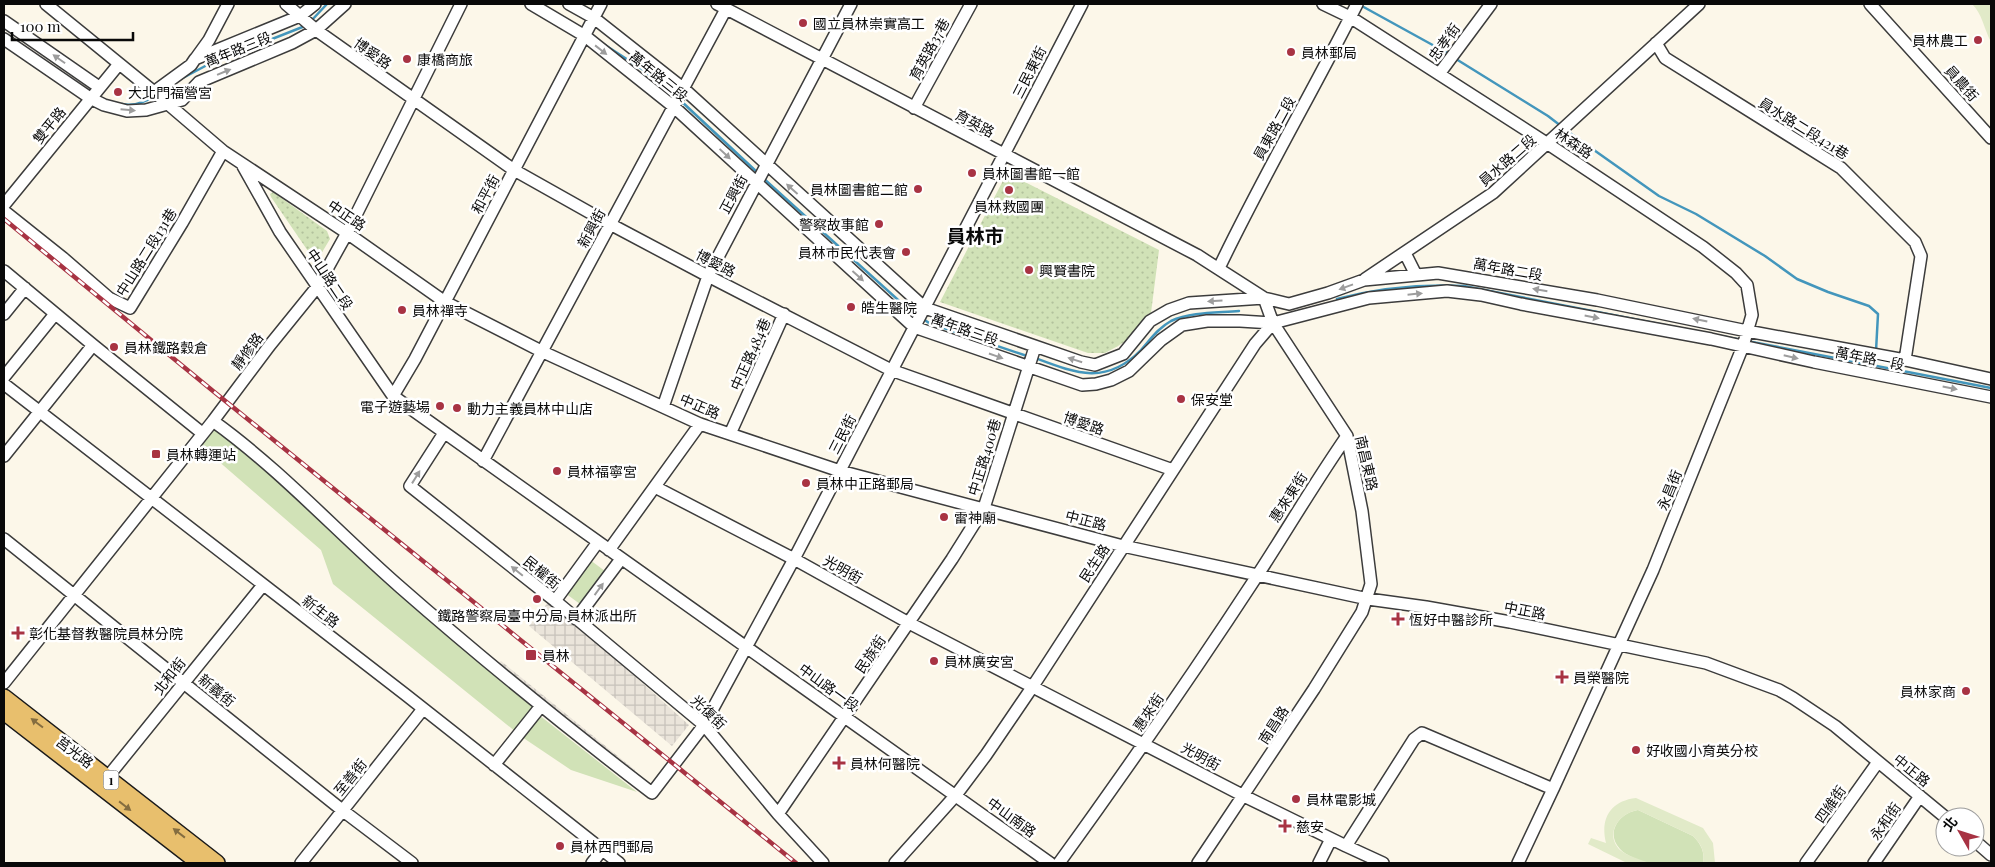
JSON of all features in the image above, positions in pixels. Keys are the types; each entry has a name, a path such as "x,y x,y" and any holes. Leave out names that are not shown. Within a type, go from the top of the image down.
{"main road":[{"name":"莒光路","path":"4,697 199,863"},
{"name":"莒光路","path":"4,712 217,863"}],"street":[{"name":"中山路二段","path":"46,4 242,165 280,232 393,396 609,550"},
{"path":"195,59 209,40 228,4"},
{"name":"博愛路","path":"286,4 316,30 514,170 708,276 891,370 1173,470"},
{"name":"萬年路三段","path":"154,92 191,65 195,59 300,16 315,4"},
{"name":"萬年路三段","path":"4,39 90,98 104,105 128,111 146,110 182,100 199,82 292,43 316,30 345,4"},
{"name":"靜修路","path":"4,683 202,433 214,421 270,345 317,287 348,232 412,99 461,4"},
{"name":"萬年路三段","path":"532,4 584,36 674,107 914,327 1082,384 1096,384 1111,380 1129,371 1161,340 1182,325 1215,321 1273,323"},
{"name":"萬年路三段","path":"569,4 594,18 684,89 925,308 1035,347 1096,365 1122,354 1150,321 1169,310 1189,303 1264,298"},
{"name":"和平街","path":"393,396 415,359 601,4"},
{"name":"正興街","path":"664,407 708,276 851,4"},
{"name":"育英路37巷","path":"914,108 971,4"},
{"name":"三民東街","path":"1003,155 1082,4"},
{"name":"林森路","path":"1323,4 1350,18 1548,144 1703,247 1736,273 1747,286 1752,315 1744,346"},
{"name":"員東路二段","path":"1219,268 1275,157 1324,69 1357,4"},
{"name":"忠孝街","path":"1439,74 1491,4"},
{"name":"員水路二段","path":"1364,280 1493,193 1699,4"},
{"name":"員農街","path":"1870,4 1991,138"},
{"name":"育英路","path":"721,6 1219,268 1264,298"},
{"name":"新興街","path":"483,461 684,89 721,6"},
{"path":"4,21 99,87"},
{"name":"員水路二段421巷","path":"1656,43 1665,58 1841,168 1915,242 1921,256 1905,360"},
{"name":"雙平路","path":"4,206 119,64"},
{"name":"中山路二段131巷","path":"4,211 109,298 130,308 223,151"},
{"name":"三民街","path":"541,706 652,793 704,725 794,559 1003,155"},
{"name":"中正路","path":"242,165 348,232 445,302 543,352 700,424 840,471 1123,546 1368,599 1426,607 1620,644 1706,663 1779,690 1835,726 1935,808"},
{"path":"1405,253 1416,275"},
{"path":"4,271 93,346 202,433"},
{"name":"萬年路二段","path":"1264,298 1289,304 1364,280 1449,274 1597,300 1748,331"},
{"path":"4,314 25,288"},
{"path":"1273,323 1369,298 1447,291 1480,295 1744,346"},
{"name":"南昌東路","path":"1264,298 1273,323 1347,436 1362,511 1371,584 1368,599"},
{"path":"4,377 55,314"},
{"name":"中正路484巷","path":"730,434 784,314"},
{"name":"民生路","path":"956,794 1032,686 1255,344 1273,323"},
{"name":"萬年路一段","path":"1748,331 1905,360 1991,379"},
{"path":"4,456 93,346"},
{"name":"萬年路一段","path":"1744,346 1814,362 1991,397"},
{"name":"永昌街","path":"1620,644 1669,531 1744,346"},
{"name":"中正路400巷","path":"984,508 1035,347"},
{"name":"新生路","path":"4,384 619,863"},
{"path":"214,421 246,444 399,586 541,706 494,765"},
{"path":"609,550 700,424"},
{"name":"民權街","path":"444,433 410,486 555,601 598,542"},
{"name":"惠來東街","path":"1257,575 1312,486 1347,436"},
{"name":"光明街","path":"655,487 794,559 909,623 1244,796 1383,863"},
{"name":"民族街","path":"778,814 846,718 984,508"},
{"name":"新義街","path":"4,539 72,596 183,682 342,810 412,863"},
{"name":"中山路一段","path":"609,550 956,794"},
{"path":"576,619 621,559"},
{"name":"惠來街","path":"1059,863 1144,743 1257,575"},
{"name":"北和街","path":"104,782 262,585"},
{"name":"南昌路","path":"1198,863 1314,690 1368,599"},
{"name":"光復街","path":"555,601 704,725 778,814 823,863"},
{"path":"1518,863 1620,644"},
{"name":"至善街","path":"301,863 423,709"},
{"path":"1346,846 1414,740 1422,733 1553,789"},
{"name":"四維街","path":"1806,863 1878,762"},
{"path":"895,863 956,794"},
{"name":"中山南路","path":"956,794 1050,863"},
{"name":"永和街","path":"1874,863 1920,796"},
{"path":"1319,863 1331,839"},
{"path":"592,863 602,850"}],"green space":[{"path":"1972,4 1991,4 1991,42 1981,17"},
{"path":"1007,173 1159,250 1151,313 1127,340 1105,353 1088,353 940,302"},
{"path":"273,192 327,231 330,239 321,254 310,254 271,197 270,194"},
{"path":"217,427 533,705 533,712 516,732 333,584 321,550 201,446"},
{"path":"590,560 605,571 580,604 565,593"},
{"path":"539,715 637,792 571,770 522,737"},
{"path":"1636,798 1703,828 1713,843 1715,863 1703,863 1702,848 1693,836 1638,810 1625,815 1620,820 1616,825 1613,837 1615,844 1620,850 1649,863 1627,863 1588,844 1591,838 1606,843 1604,834 1606,819 1609,813 1620,803"},
{"path":"1638,810 1693,836 1702,848 1703,863 1654,864 1629,856 1622,851 1616,843 1614,830 1620,819"}],"shaded area":[{"path":"550,600 689,725 672,746 529,626"},
{"path":"501,661 635,770 632,775 497,665"}],"waterway":[{"path":"311,21 327,4"},
{"path":"1360,5 1449,54"},
{"path":"179,80 209,64 305,26"},
{"path":"605,45 642,69 675,96"},
{"path":"1456,59 1561,126"},
{"path":"122,104 130,105 154,96"},
{"path":"681,101 759,174"},
{"path":"1567,131 1659,196 1696,214 1765,256 1797,279 1869,306 1878,314 1876,351"},
{"path":"763,178 907,308 918,315"},
{"path":"1337,299 1400,288 1464,286 1742,340"},
{"path":"1035,358 1077,372 1103,372 1115,369 1128,361 1158,331 1171,321 1196,314 1239,311"},
{"path":"922,318 929,323 1027,356"},
{"path":"1747,341 1991,388"}],"railway":[{"path":"4,219 213,391 796,863"}],"place":[{"name":"國立員林崇實高工","path":"803,23"},
{"name":"員林農工","path":"1978,40"},
{"name":"員林郵局","path":"1291,52"},
{"name":"康橋商旅","path":"407,59"},
{"name":"大北門福營宮","path":"118,92"},
{"name":"員林圖書館一館","path":"972,173"},
{"name":"員林圖書館二館","path":"918,189"},
{"name":"員林救國團","path":"1009,190"},
{"name":"警察故事館","path":"879,224"},
{"name":"員林市民代表會","path":"906,252"},
{"name":"興賢書院","path":"1029,270"},
{"name":"皓生醫院","path":"851,307"},
{"name":"員林禪寺","path":"402,310"},
{"name":"員林鐵路穀倉","path":"114,347"},
{"name":"保安堂","path":"1181,399"},
{"name":"電子遊藝場","path":"440,406"},
{"name":"動力主義員林中山店","path":"457,408"},
{"name":"員林轉運站","path":"156,454"},
{"name":"員林福寧宮","path":"557,471"},
{"name":"員林中正路郵局","path":"806,483"},
{"name":"雷神廟","path":"944,517"},
{"name":"鐵路警察局臺中分局 員林派出所","path":"537,599"},
{"name":"恆好中醫診所","path":"1398,619"},
{"name":"彰化基督教醫院員林分院","path":"18,633"},
{"name":"員林","path":"531,655"},
{"name":"員林廣安宮","path":"934,661"},
{"name":"員榮醫院","path":"1562,677"},
{"name":"員林家商","path":"1966,691"},
{"name":"好收國小育英分校","path":"1636,750"},
{"name":"員林何醫院","path":"839,763"},
{"name":"員林電影城","path":"1296,799"},
{"name":"慈安","path":"1285,826"},
{"name":"員林西門郵局","path":"560,846"}],"district":[{"name":"員林市","path":"975,235"}]}
